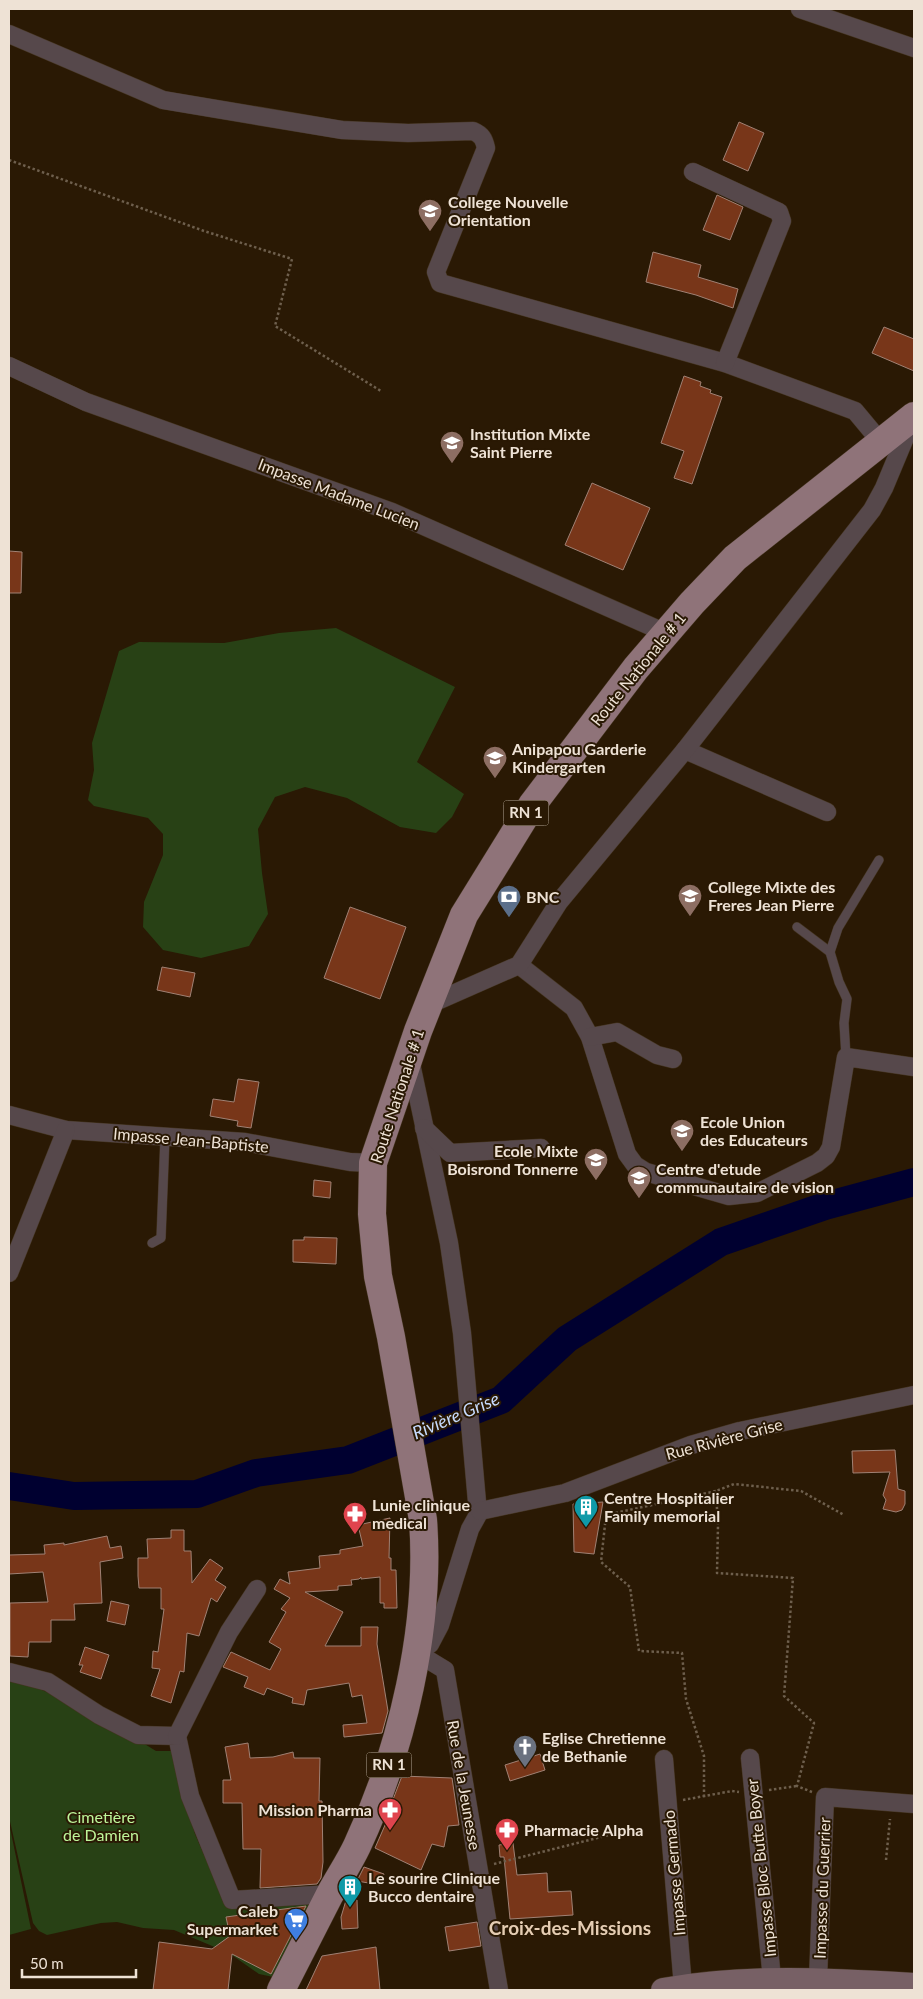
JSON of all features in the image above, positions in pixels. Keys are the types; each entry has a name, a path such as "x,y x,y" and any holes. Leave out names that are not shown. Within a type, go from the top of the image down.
{"main road":[{"name":"Route Nationale # 1","path":"281,1990 330,1894 356,1848 380,1793 397,1738 417,1654 423,1601 425,1547 423,1520 391,1337 378,1276 372,1214 373,1163 428,1005 464,915 532,804 636,668 692,603 735,558 880,441 914,416"}],"street":[{"path":"800,9 914,48"},
{"path":"9,34 163,100 180,104 342,130 408,133 473,131 484,139 486,148 436,272 440,284 725,363 855,411 880,441"},
{"path":"693,172 779,212 782,216 782,221 725,363"},
{"name":"Impasse Madame Lucien","path":"9,366 86,402 392,512 666,633"},
{"path":"428,1005 519,965 560,902 685,750 872,510 884,488 914,416"},
{"path":"685,750 827,812"},
{"path":"519,965 574,1008 590,1037 627,1154 636,1166 646,1172 729,1196 757,1192 817,1163 826,1156 831,1147 846,1057 914,1067"},
{"path":"590,1037 617,1032 657,1055 672,1059"},
{"path":"410,1055 449,1243 462,1333 479,1506 440,1625 430,1644 417,1654"},
{"name":"Impasse Jean-Baptiste","path":"9,1114 66,1130 245,1142 350,1162 373,1163"},
{"path":"424,1128 450,1153 541,1148"},
{"path":"10,1265 66,1130"},
{"name":"Rue Rivière Grise","path":"479,1506 565,1493 691,1445 740,1431 914,1395"},
{"path":"257,1589 230,1632 177,1736 190,1796 232,1900 330,1894"},
{"name":"Rue de la Jeunesse","path":"417,1654 444,1670 499,1990"},
{"path":"9,1672 48,1682 99,1715 138,1735 177,1736"},
{"name":"Impasse Bloc Butte Boyer","path":"750,1758 772,1979"},
{"name":"Impasse Germado","path":"664,1760 669,1802 673,1988"},
{"path":"825,1796 914,1804"},
{"name":"Impasse du Guerrier","path":"818,1979 825,1796"},
{"path":"673,1988 772,1979 818,1979 914,1985"}],"lane":[{"path":"846,1057 844,1023 847,999 839,982 830,952 838,928 879,860"},
{"path":"797,927 830,952"},
{"path":"152,1243 161,1238 165,1137"}],"path":[{"path":"9,160 204,231 292,259 275,326 381,391"},
{"path":"704,1797 704,1756 686,1699 682,1653 639,1651 630,1586 601,1562 606,1515 716,1491 734,1484 801,1491 844,1515"},
{"path":"716,1491 717,1573 793,1578 784,1696 814,1723 797,1786"},
{"path":"669,1802 732,1791 754,1793 797,1786 825,1796"},
{"path":"886,1860 891,1801"},
{"path":"478,1867 612,1834"}],"green space":[{"path":"336,628 455,687 417,762 464,794 452,817 436,833 400,827 347,798 305,787 275,797 258,829 268,914 249,946 201,958 163,950 143,927 144,902 163,855 163,834 148,818 94,806 88,800 94,770 92,743 119,651 139,642 224,643 279,633"},
{"name":"Cimetière de Damien","path":"9,1679 31,1685 64,1700 156,1751 175,1751 179,1781 195,1834 223,1899 317,1897 278,1978 259,1974 229,1953 174,1930 143,1928 117,1922 101,1923 47,1935 39,1931 33,1923 9,1817"},
{"path":"9,1823 31,1929 9,1935"}],"building":[{"path":"739,122 764,133 748,171 723,160"},
{"path":"717,195 743,207 730,240 703,230"},
{"path":"653,252 701,265 698,277 738,289 733,308 696,295 646,282"},
{"path":"884,327 914,339 914,371 872,353"},
{"path":"684,376 701,382 700,386 711,390 710,393 722,397 692,484 674,478 684,451 661,443"},
{"path":"592,483 650,508 623,570 565,545"},
{"path":"9,551 22,552 21,593 9,593"},
{"path":"350,907 406,927 380,999 324,978"},
{"path":"162,967 195,973 190,997 157,990"},
{"path":"238,1079 259,1082 251,1128 237,1126 238,1121 210,1116 213,1099 234,1102"},
{"path":"314,1180 331,1182 330,1198 313,1196"},
{"path":"304,1237 337,1238 336,1264 293,1262 293,1240 304,1240"},
{"path":"895,1450 898,1489 905,1491 905,1504 902,1510 896,1512 883,1509 886,1500 883,1495 890,1472 853,1473 852,1451"},
{"name":"Centre Hospitalier Family memorial","path":"603,1502 594,1554 574,1552 573,1504"},
{"path":"390,1518 389,1558 391,1558 391,1570 396,1570 397,1608 384,1608 384,1603 380,1603 380,1577 361,1579 361,1577 351,1580 352,1585 338,1586 338,1590 305,1592 343,1612 325,1646 361,1646 361,1627 378,1627 377,1644 388,1711 382,1733 344,1737 343,1725 367,1723 362,1695 352,1697 349,1683 307,1690 304,1705 292,1703 293,1698 267,1688 264,1695 244,1687 248,1677 223,1667 231,1652 270,1670 281,1649 269,1642 286,1612 281,1609 290,1598 274,1589 280,1579 290,1584 288,1572 320,1568 319,1556 340,1554 340,1550 363,1546 358,1525"},
{"path":"171,1530 184,1530 184,1551 191,1551 192,1583 210,1559 223,1568 215,1580 226,1587 217,1602 211,1598 199,1636 187,1633 184,1672 180,1671 171,1703 151,1696 160,1669 152,1668 153,1651 158,1652 164,1609 161,1609 161,1588 139,1588 138,1558 148,1558 147,1539 171,1538"},
{"path":"107,1536 110,1548 121,1546 123,1558 100,1562 102,1603 74,1604 75,1620 51,1620 51,1642 29,1642 28,1657 10,1656 10,1603 48,1602 43,1572 9,1574 9,1555 45,1554 44,1545 64,1543 64,1545"},
{"path":"111,1601 129,1605 125,1625 107,1621"},
{"path":"85,1647 109,1655 101,1679 80,1672 83,1665 79,1665"},
{"path":"248,1743 250,1758 273,1757 293,1752 294,1758 320,1758 319,1801 322,1801 323,1862 321,1878 317,1884 260,1888 261,1849 243,1849 242,1803 223,1803 223,1780 231,1780 225,1747"},
{"name":"Eglise Chretienne de Bethanie","path":"540,1754 545,1770 510,1781 505,1765"},
{"path":"402,1776 452,1778 459,1825 448,1826 444,1847 432,1844 421,1870 375,1848 389,1816 387,1815"},
{"path":"513,1843 517,1875 547,1873 548,1892 571,1891 573,1915 510,1919 504,1857 500,1857 499,1845"},
{"path":"364,1867 384,1874 380,1885 357,1881"},
{"name":"Le sourire Clinique Bucco dentaire","path":"347,1897 357,1900 358,1928 342,1929 341,1917"},
{"path":"306,1906 271,1974 232,1954 228,1990 153,1990 159,1942 212,1949 230,1936 226,1917"},
{"path":"477,1922 481,1946 449,1951 445,1927"},
{"path":"376,1947 380,1990 306,1990 322,1956"}],"waterway":[{"name":"Rivière Grise","path":"9,1486 74,1496 197,1494 256,1473 348,1460 501,1400 567,1339 721,1242 825,1206 914,1182"}],"place":[{"name":"College Nouvelle Orientation","path":"430,232"},
{"name":"Institution Mixte Saint Pierre","path":"452,464"},
{"name":"Anipapou Garderie Kindergarten","path":"495,779"},
{"name":"College Mixte des Freres Jean Pierre","path":"690,917"},
{"name":"BNC","path":"509,918"},
{"name":"Ecole Union des Educateurs","path":"682,1152"},
{"name":"Ecole Mixte Boisrond Tonnerre","path":"596,1181"},
{"name":"Centre d'etude communautaire de vision","path":"639,1199"},
{"name":"Centre Hospitalier Family memorial","path":"586,1528"},
{"name":"Lunie clinique medical","path":"355,1535"},
{"name":"Eglise Chretienne de Bethanie","path":"525,1768"},
{"name":"Mission Pharma","path":"390,1831"},
{"name":"Pharmacie Alpha","path":"507,1851"},
{"name":"Le sourire Clinique Bucco dentaire","path":"350,1908"},
{"name":"Caleb Supermarket","path":"296,1941"}],"district":[{"name":"Croix-des-Missions","path":"570,1928"}]}
